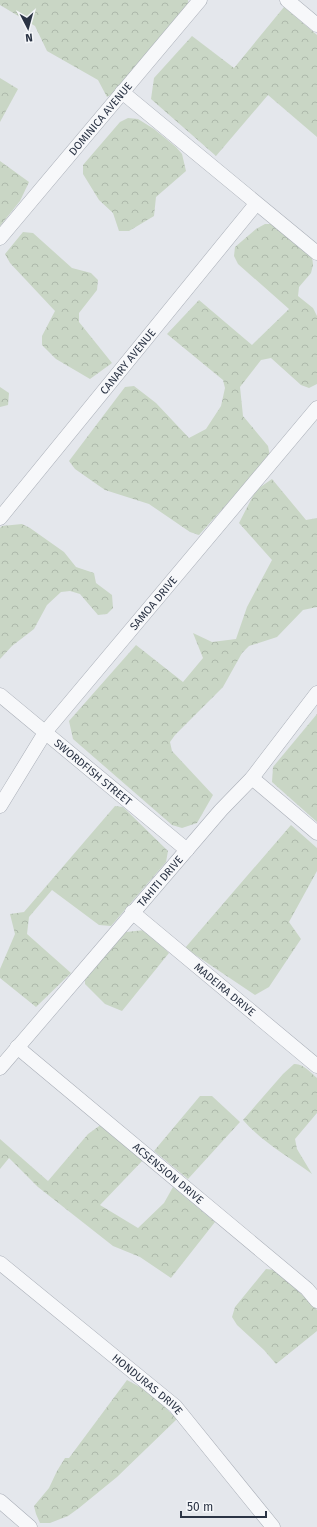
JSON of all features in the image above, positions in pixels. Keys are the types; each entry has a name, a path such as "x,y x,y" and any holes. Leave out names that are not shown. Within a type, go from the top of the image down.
{"street":[{"name":"DOMINICA AVENUE","path":"0,238 200,0"},
{"path":"287,0 317,25"},
{"path":"122,92 317,253"},
{"name":"CANARY AVENUE","path":"0,518 256,204"},
{"name":"SAMOA DRIVE","path":"0,806 46,731 317,408"},
{"name":"TAHITI DRIVE","path":"0,1068 132,912 221,810 252,778 317,692"},
{"name":"SWORDFISH STREET","path":"0,695 46,731 187,850"},
{"path":"252,778 317,833"},
{"name":"MADEIRA DRIVE","path":"132,912 317,1066"},
{"name":"ACSENSION DRIVE","path":"17,1047 307,1289 317,1301"},
{"name":"HONDURAS DRIVE","path":"0,1263 174,1406 273,1527"},
{"path":"0,1501 30,1527"}],"green space":[{"path":"0,0 188,0 189,6 122,88 107,97 98,80 47,51 35,26 0,5"},
{"path":"284,7 317,35 317,137 268,95 216,156 151,99 154,78 192,36 234,68"},
{"path":"0,78 18,89 0,122"},
{"path":"128,118 138,119 154,129 176,147 182,154 186,171 156,197 154,216 129,231 119,231 113,213 99,200 83,174 83,165 120,122"},
{"path":"0,161 29,182 20,201 0,226"},
{"path":"265,224 274,224 312,256 313,265 311,273 299,287 298,296 313,308 317,316 317,384 309,388 301,385 271,358 261,360 240,387 243,416 268,446 270,456 199,535 190,532 149,504 105,490 75,469 69,461 125,387 134,386 156,403 189,438 206,429 221,406 225,388 223,380 167,334 199,300 252,345 289,309 238,264 234,256 235,247 256,229"},
{"path":"23,232 33,233 72,268 91,273 98,280 97,290 79,313 79,322 112,363 90,379 56,359 42,345 42,336 55,311 10,263 5,254"},
{"path":"0,387 9,393 8,405 0,407"},
{"path":"272,479 306,520 317,518 317,607 303,610 277,637 249,646 242,653 223,687 175,735 170,742 172,751 213,795 197,823 182,828 172,825 73,739 69,721 136,645 183,682 203,658 193,633 212,642 236,639 247,607 272,560 239,523 256,490"},
{"path":"22,524 64,552 76,567 94,573 96,583 112,595 113,608 107,614 98,615 80,594 70,591 61,592 47,605 34,629 12,646 0,659 0,528 2,526"},
{"path":"317,714 317,822 272,782 273,767"},
{"path":"115,806 123,807 168,851 166,862 111,926 99,925 52,890 29,917 27,934 71,973 36,1007 0,978 0,969 15,934 10,914 24,912"},
{"path":"291,825 317,848 317,871 289,922 301,939 269,987 255,995 185,948"},
{"path":"145,930 169,953 122,1011 105,1004 85,984 85,976 126,932"},
{"path":"294,1064 301,1065 317,1078 317,1113 295,1139 297,1149 312,1174 267,1142 243,1120 283,1074"},
{"path":"200,1096 212,1096 240,1122 188,1179 154,1151"},
{"path":"102,1124 145,1158 100,1205 138,1228 164,1203 173,1187 215,1222 171,1278 140,1257 113,1246 38,1187 9,1158 0,1169 0,1139 48,1181 88,1134"},
{"path":"266,1269 275,1270 317,1310 317,1331 276,1364 264,1350 237,1325 232,1317 235,1307"},
{"path":"127,1380 149,1392 177,1419 117,1477 79,1508 68,1516 50,1523 40,1523 34,1506 49,1488 65,1458 69,1458"}]}
